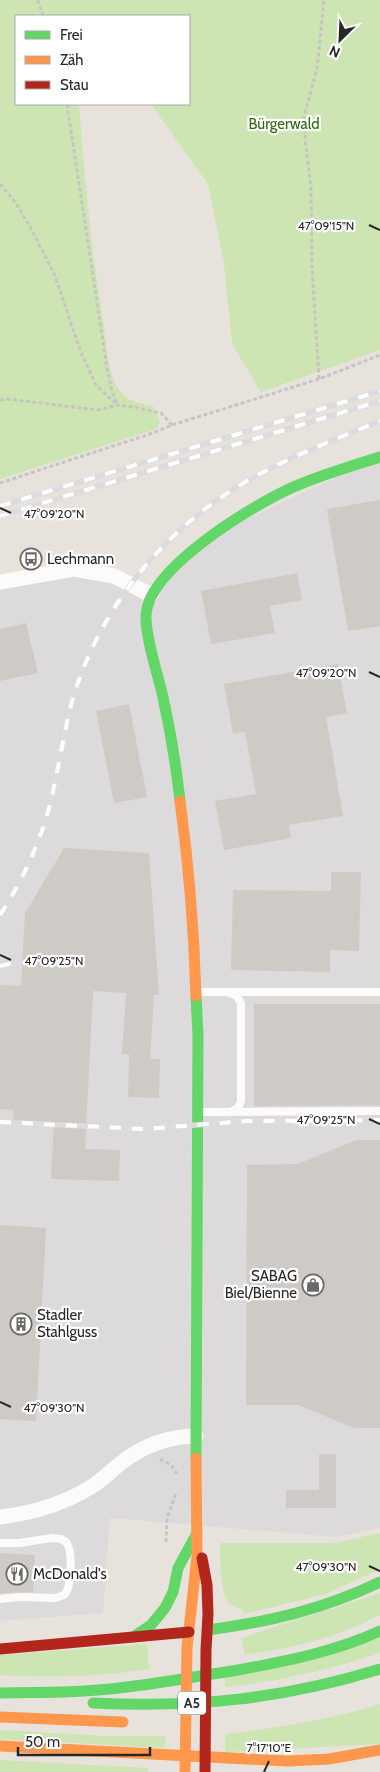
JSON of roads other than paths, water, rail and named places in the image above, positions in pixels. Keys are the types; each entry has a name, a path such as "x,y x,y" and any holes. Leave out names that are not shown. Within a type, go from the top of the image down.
{"main road":[{"path":"186,1772 186,1652 197,1556 196,1112 198,1035 194,936 188,860 178,784 164,702 146,618 152,595 166,576 186,556 256,507 286,490 320,476 380,457"},
{"path":"197,1533 207,1585 206,1772"},
{"path":"133,1637 155,1622 167,1606 173,1593 179,1566 197,1533"},
{"path":"0,1649 254,1625 320,1608 380,1582"},
{"path":"0,1694 107,1688 227,1672 305,1658 335,1649 380,1631"},
{"name":"A5","path":"0,1694 133,1705 164,1705 222,1701 298,1692 333,1684 380,1669"},
{"path":"0,1717 133,1722"},
{"name":"A5","path":"171,1722 216,1721"},
{"path":"0,1746 287,1761 329,1759 380,1750"}],"street":[{"path":"0,582 74,569 114,576 152,595"},
{"path":"0,1517 38,1511 58,1504 93,1486 140,1450 178,1436 196,1436"}],"lane":[{"path":"196,992 380,992"},
{"path":"227,992 238,996 241,1004 241,1101 238,1108 231,1112"},
{"path":"196,1112 380,1111"},
{"path":"0,1543 19,1543 56,1538 66,1542 70,1549 69,1587 64,1595 55,1598 0,1598"},
{"path":"0,1549 19,1543"}],"railway":[{"path":"0,506 380,391"},
{"path":"0,516 380,401"},
{"path":"0,915 28,865 44,826 70,709 80,678 108,618 126,590 169,540 194,518 238,486 318,446 380,421"},
{"path":"0,966 21,961"},
{"path":"0,1122 144,1129 247,1121 380,1120"}],"place":[{"name":"Lechmann","path":"31,559"},
{"name":"SABAG Biel/Bienne","path":"313,1285"},
{"name":"Stadler Stahlguss","path":"21,1324"},
{"name":"McDonald's","path":"17,1574"}],"park label":[{"name":"Bürgerwald","path":"284,124"}]}
